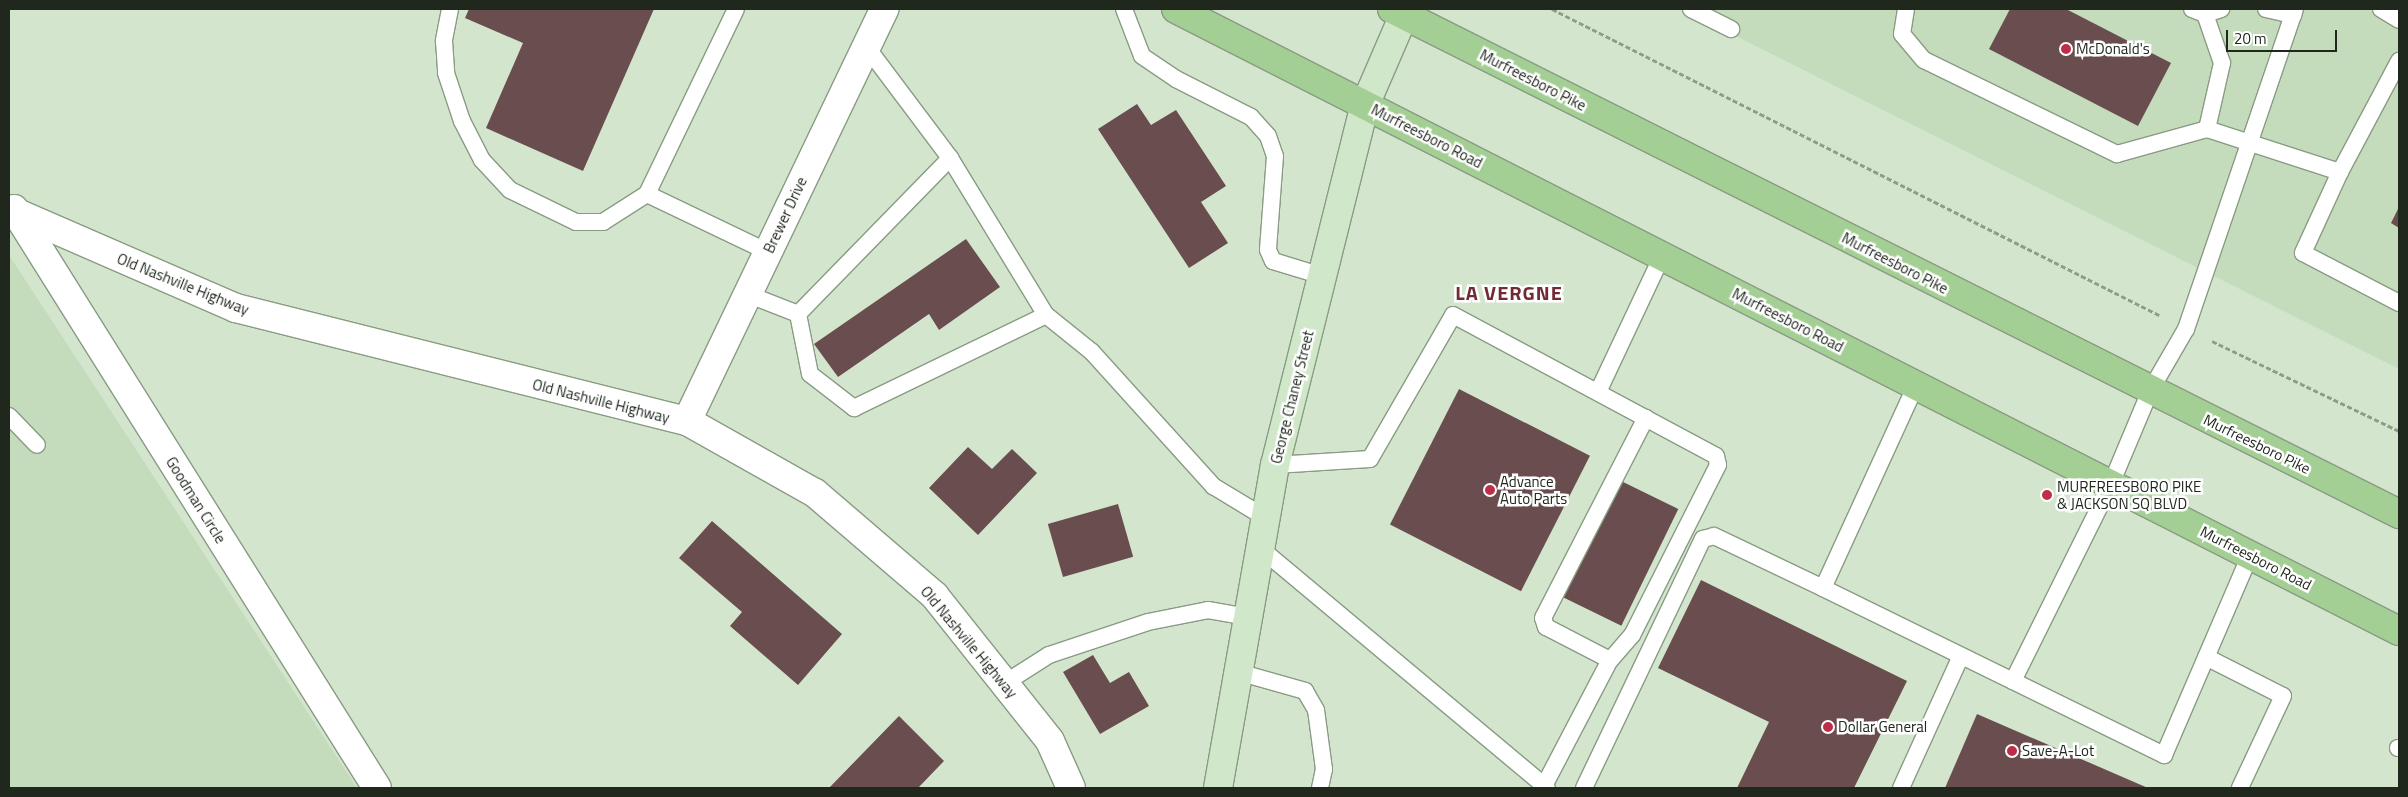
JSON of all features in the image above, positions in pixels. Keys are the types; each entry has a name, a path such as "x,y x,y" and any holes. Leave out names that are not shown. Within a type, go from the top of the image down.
{"main road":[{"name":"Murfreesboro Road","path":"1176,9 2399,631"},
{"name":"George Chaney Street","path":"1218,788 1275,465 1365,105 1401,11"},
{"name":"Murfreesboro Pike","path":"1401,11 2150,391 2399,514"}],"street":[{"name":"Brewer Drive","path":"687,421 884,9"},
{"name":"Old Nashville Highway","path":"12,207 236,308 687,421 815,493 934,595 1050,741 1071,788"},
{"name":"Goodman Circle","path":"12,207 376,788"}],"lane":[{"path":"450,9 444,41 446,72 462,120 482,160 510,190 576,222 603,222 647,194 736,9"},
{"path":"1124,9 1142,56 1176,79 1251,116 1268,136 1275,156 1268,250 1272,261 1322,276"},
{"path":"1691,9 1731,29"},
{"path":"1906,9 1902,34 1924,60 2117,154 2207,129 2340,172"},
{"path":"2207,129 2222,63 2198,11 2221,9"},
{"path":"2013,681 2111,484 2150,391 2186,328 2294,12 2266,9"},
{"path":"2381,9 2399,20"},
{"path":"866,46 950,158 1046,315 1092,352 1212,486 1266,518"},
{"path":"2399,61 2340,172 2303,253 2399,303"},
{"path":"798,314 950,158"},
{"path":"647,194 768,252"},
{"path":"1598,392 1662,256"},
{"path":"747,294 798,314"},
{"path":"798,314 810,374 854,408 1046,315"},
{"path":"1260,548 1545,787 1610,660 1632,635 1719,460 1646,418 1453,315 1370,459 1275,465"},
{"path":"1822,588 1916,385"},
{"path":"9,416 36,445"},
{"path":"1610,660 1546,626 1544,618 1646,418"},
{"path":"1584,788 1703,539 1714,536 2164,755 2250,555"},
{"path":"1005,683 1049,655 1148,622 1208,610 1248,617"},
{"path":"1901,788 1961,656"},
{"path":"2206,657 2283,696 2240,788"},
{"path":"1238,672 1305,691 1316,710 1324,769 1320,788"}],"path":[{"path":"1552,9 2186,328 2399,431"}],"shaded area":[{"path":"1682,9 2399,9 2399,369"},
{"path":"9,255 357,788 9,788"}],"building":[{"path":"469,9 654,9 583,171 486,128 523,43 465,18"},
{"path":"2010,9 2066,9 2171,63 2138,126 1989,49"},
{"path":"1137,104 1151,125 1176,110 1226,186 1201,202 1228,243 1189,268 1098,129"},
{"path":"2399,207 2399,228 2391,223"},
{"path":"966,239 1000,287 939,330 929,314 838,377 814,344"},
{"name":"Advance Auto Parts","path":"1459,389 1590,456 1521,591 1390,524"},
{"path":"968,447 992,469 1012,449 1037,473 978,535 929,488"},
{"path":"1619,480 1678,509 1621,626 1562,597"},
{"path":"1118,504 1133,557 1063,577 1048,524"},
{"path":"712,521 842,634 798,685 730,626 742,612 679,558"},
{"path":"1701,580 1907,681 1854,788 1737,788 1769,722 1658,668"},
{"path":"1093,655 1110,683 1129,672 1149,706 1100,734 1063,672"},
{"name":"Save-A-Lot","path":"1977,714 2148,788 1945,788"},
{"path":"899,716 944,761 918,788 829,788"}],"place":[{"name":"McDonald's","path":"2066,49"},
{"name":"Advance Auto Parts","path":"1490,490"},
{"name":"MURFREESBORO PIKE & JACKSON SQ BLVD","path":"2047,495"},
{"name":"Dollar General","path":"1828,727"},
{"name":"Save-A-Lot","path":"2012,751"}],"district":[{"name":"LA VERGNE","path":"1509,292"}]}
